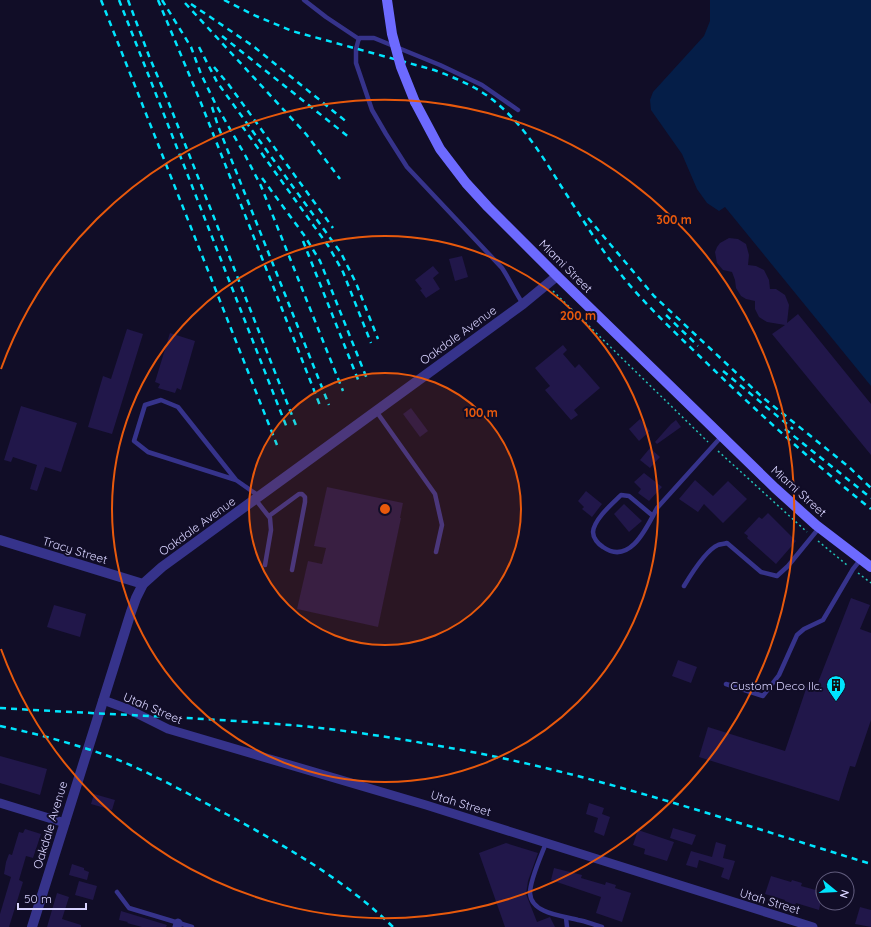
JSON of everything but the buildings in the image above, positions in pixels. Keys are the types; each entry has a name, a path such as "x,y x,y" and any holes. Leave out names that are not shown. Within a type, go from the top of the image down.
{"main road":[{"name":"Miami Street","path":"387,0 392,34 415,102 440,149 466,183 557,276 775,488 820,528 871,567"}],"street":[{"name":"Oakdale Avenue","path":"32,927 131,612 143,584 162,567 523,304 557,276"},
{"name":"Tracy Street","path":"0,540 143,584"},
{"name":"Utah Street","path":"103,700 128,709 168,729 426,805 813,927"},
{"path":"0,803 64,823"}],"lane":[{"path":"304,0 326,18 359,39 374,38 440,65 482,85 518,110"},
{"path":"359,39 356,49 356,63 372,110 386,134 407,167 502,268 512,282 523,304"},
{"path":"236,480 148,452 134,441 145,405 161,400 178,406 236,480 257,498 269,516 271,530 265,565"},
{"path":"376,411 435,494 442,524 436,552"},
{"path":"652,516 629,496 621,495 598,520 593,532 597,543 609,551 620,552 631,547 640,539 657,508 722,436"},
{"path":"269,516 299,494 302,494 305,497 292,570"},
{"path":"684,586 693,571 717,545 727,543 761,572 777,576 788,566 820,528"},
{"path":"726,684 763,696 779,675 798,635 804,629 823,620 853,569 861,559"},
{"path":"546,843 530,894 537,906 542,910 566,918 579,920 602,927"},
{"path":"117,892 129,908 177,925 192,927"},
{"path":"566,918 567,927"}],"path":[{"path":"546,285 713,447 812,536 871,583"}],"water":[{"path":"710,0 871,0 871,386 725,207 719,211 707,203 697,189 682,154 651,110 650,100 653,92 704,36 710,21"}],"railway":[{"path":"101,0 277,445"},
{"path":"119,0 287,428"},
{"path":"128,0 297,428"},
{"path":"158,0 201,103 321,408"},
{"path":"162,0 191,47 201,74 215,103 261,186 343,391"},
{"path":"224,0 256,16 292,31 434,70 450,76 475,88 502,107 524,131 604,252 633,289 682,340 732,387 810,458 871,509"},
{"path":"185,3 306,134 340,179"},
{"path":"191,4 253,46 348,123"},
{"path":"222,36 350,138"},
{"path":"199,47 217,82 341,253 356,283 378,339"},
{"path":"214,67 229,85 333,228"},
{"path":"212,107 218,126 329,405"},
{"path":"242,126 329,247 343,272 371,343"},
{"path":"262,178 304,235 320,261 367,379"},
{"path":"588,218 654,296 761,396 849,467 871,488"},
{"path":"303,241 359,382"},
{"path":"666,315 698,346"},
{"path":"723,371 793,429"},
{"path":"785,429 871,498"},
{"path":"0,708 254,722 312,727 401,739 518,762 620,787 871,864"},
{"path":"0,726 28,732 97,752 126,763 171,784 250,827 315,865 355,894 393,927"}],"place":[{"name":"Custom Deco llc.","path":"836,702"}]}
